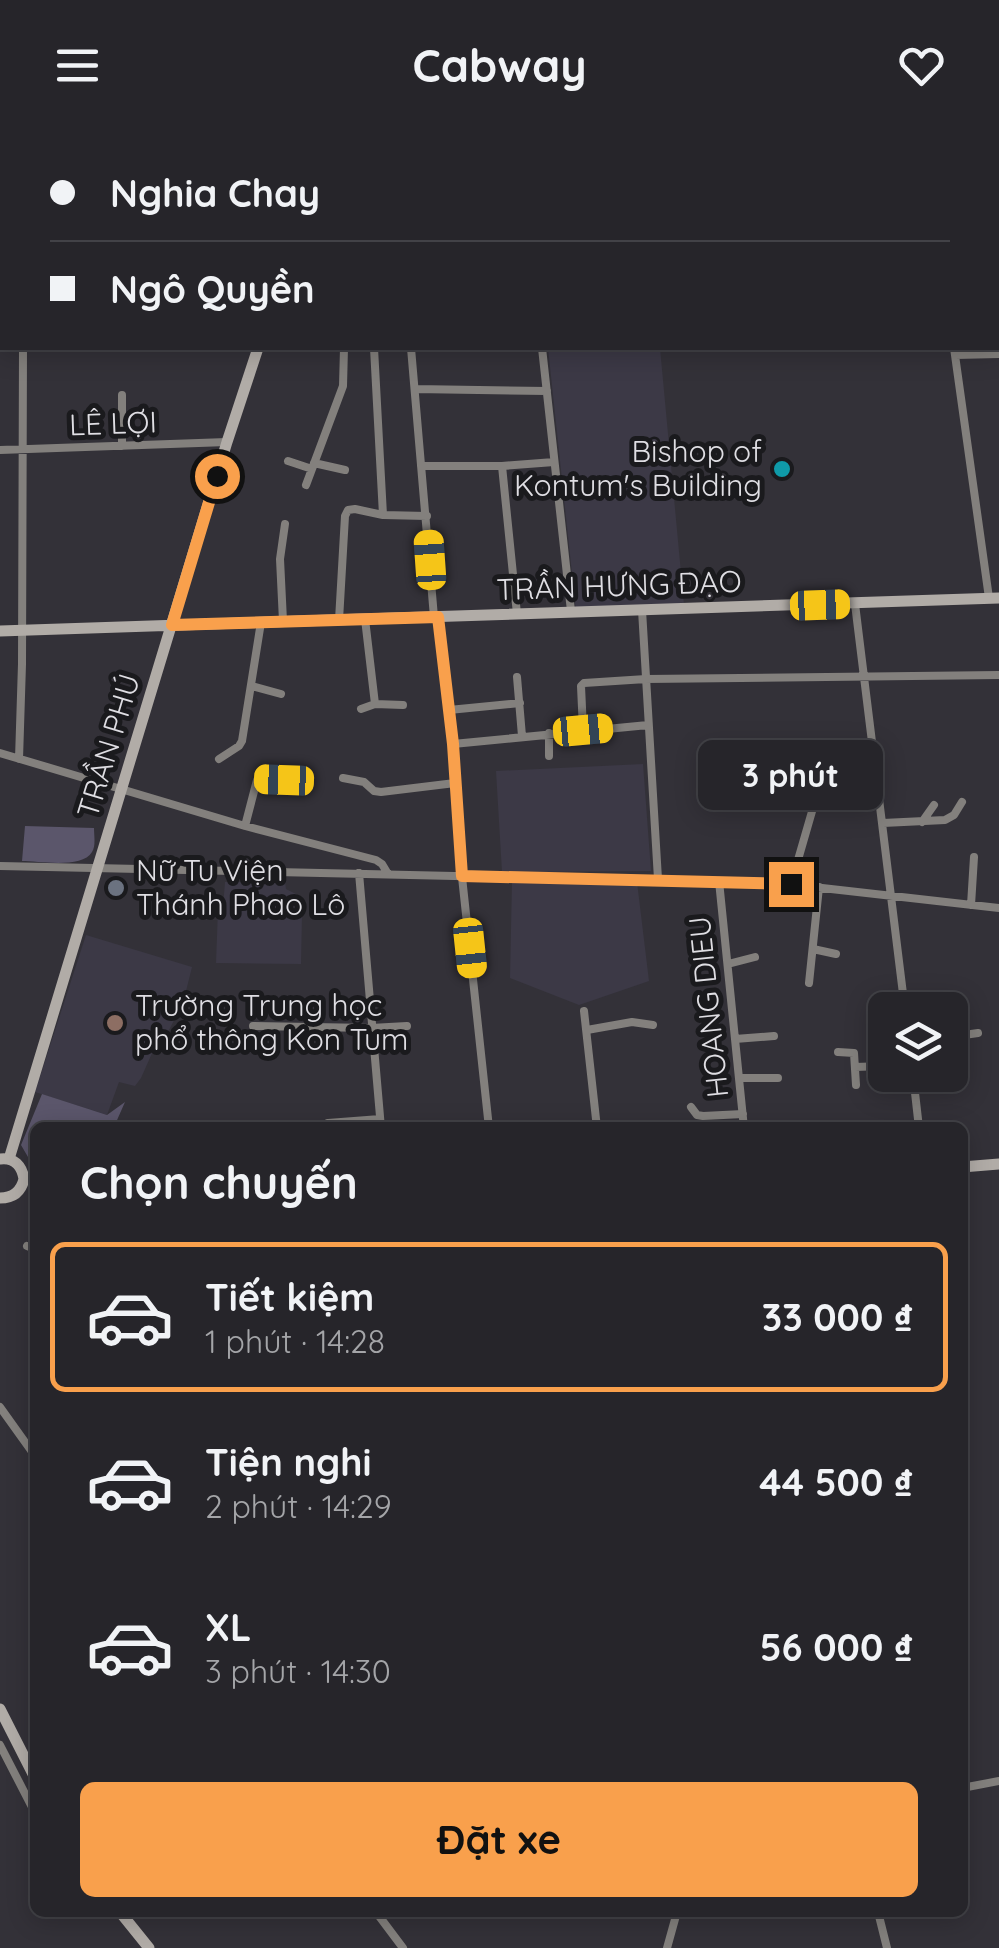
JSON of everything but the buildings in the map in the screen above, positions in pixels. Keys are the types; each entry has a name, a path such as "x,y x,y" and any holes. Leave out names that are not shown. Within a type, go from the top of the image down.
{"street":[{"path":"19,759 23,350"},
{"name":"TRẦN PHÚ","path":"5,1159 99,868 257,350"},
{"path":"306,486 342,386 344,350"},
{"path":"374,350 383,515"},
{"path":"412,350 488,1122"},
{"path":"542,350 571,612"},
{"path":"994,598 955,351 999,354"},
{"path":"414,388 547,391"},
{"path":"122,395 122,446"},
{"name":"LÊ LỢI","path":"0,450 227,442"},
{"path":"288,461 345,470"},
{"path":"422,466 554,462"},
{"path":"502,466 516,614"},
{"path":"339,620 346,512 355,509 383,515 427,516"},
{"path":"283,621 280,559 285,524"},
{"name":"TRẦN HƯNG ĐẠO","path":"0,631 994,598"},
{"path":"855,604 904,992"},
{"path":"642,610 658,879"},
{"path":"365,619 374,704"},
{"path":"220,759 242,741 261,622"},
{"path":"583,730 582,684 646,679 999,674"},
{"path":"517,678 522,736"},
{"path":"252,686 281,694"},
{"path":"449,710 520,703"},
{"path":"361,709 374,704 403,705"},
{"path":"453,744 648,724"},
{"path":"549,733 549,756"},
{"path":"743,744 825,760 875,760"},
{"path":"0,754 376,860 388,874"},
{"path":"342,778 364,782 381,792 455,783"},
{"path":"245,826 257,780 308,781"},
{"path":"882,823 945,820 954,815 962,802"},
{"path":"922,822 934,805"},
{"path":"791,884 813,808 836,807"},
{"path":"971,904 974,857"},
{"path":"0,866 791,884 999,908"},
{"path":"358,873 381,1122"},
{"name":"HOANG DIEU","path":"719,882 744,1122"},
{"path":"810,983 819,886"},
{"path":"813,949 836,954"},
{"path":"728,964 755,958"},
{"path":"584,1011 596,1122"},
{"path":"587,1030 632,1022 653,1025"},
{"path":"253,1026 408,1026"},
{"path":"968,1035 978,1034"},
{"path":"735,1039 774,1036"},
{"path":"838,1052 854,1053 856,1086"},
{"path":"855,1067 868,1067"},
{"path":"739,1078 778,1078"},
{"path":"915,1092 918,1122"},
{"path":"691,1107 703,1116 743,1114"},
{"path":"0,1198 10,1197 29,1183 18,1164 5,1159"},
{"path":"968,1166 999,1164"},
{"path":"0,1407 30,1449"},
{"path":"0,1708 30,1768"},
{"path":"0,1745 30,1803"},
{"path":"968,1787 999,1781"},
{"path":"124,1917 149,1948"},
{"path":"380,1917 404,1948"},
{"path":"667,1948 676,1917"},
{"path":"879,1917 887,1948"}],"shaded area":[{"path":"548,350 660,350 684,605 576,611"},
{"path":"643,764 651,871 502,872 496,771"},
{"path":"25,826 94,828 93,850 79,861 22,861"},
{"path":"512,881 637,882 649,981 579,1005 510,978"},
{"path":"225,882 285,882 286,889 298,895 293,908 302,915 301,964 216,963 218,909 223,907"},
{"name":"Trường Trung học phổ thông Kon Tum","path":"86,935 192,967 183,1003 169,1030 135,1086 119,1082 107,1115 35,1092"},
{"path":"42,1094 107,1115 125,1102 116,1122 30,1122"},
{"path":"30,1123 30,1160 21,1145"}],"place":[{"name":"Bishop of Kontum's Building","path":"782,469"},
{"name":"Nữ Tu Viện Thánh Phao Lô","path":"116,888"},
{"name":"Trường Trung học phổ thông Kon Tum","path":"115,1023"}],"route":[{"path":"217,476 172,625 438,617 453,744 462,876 791,884"}]}
